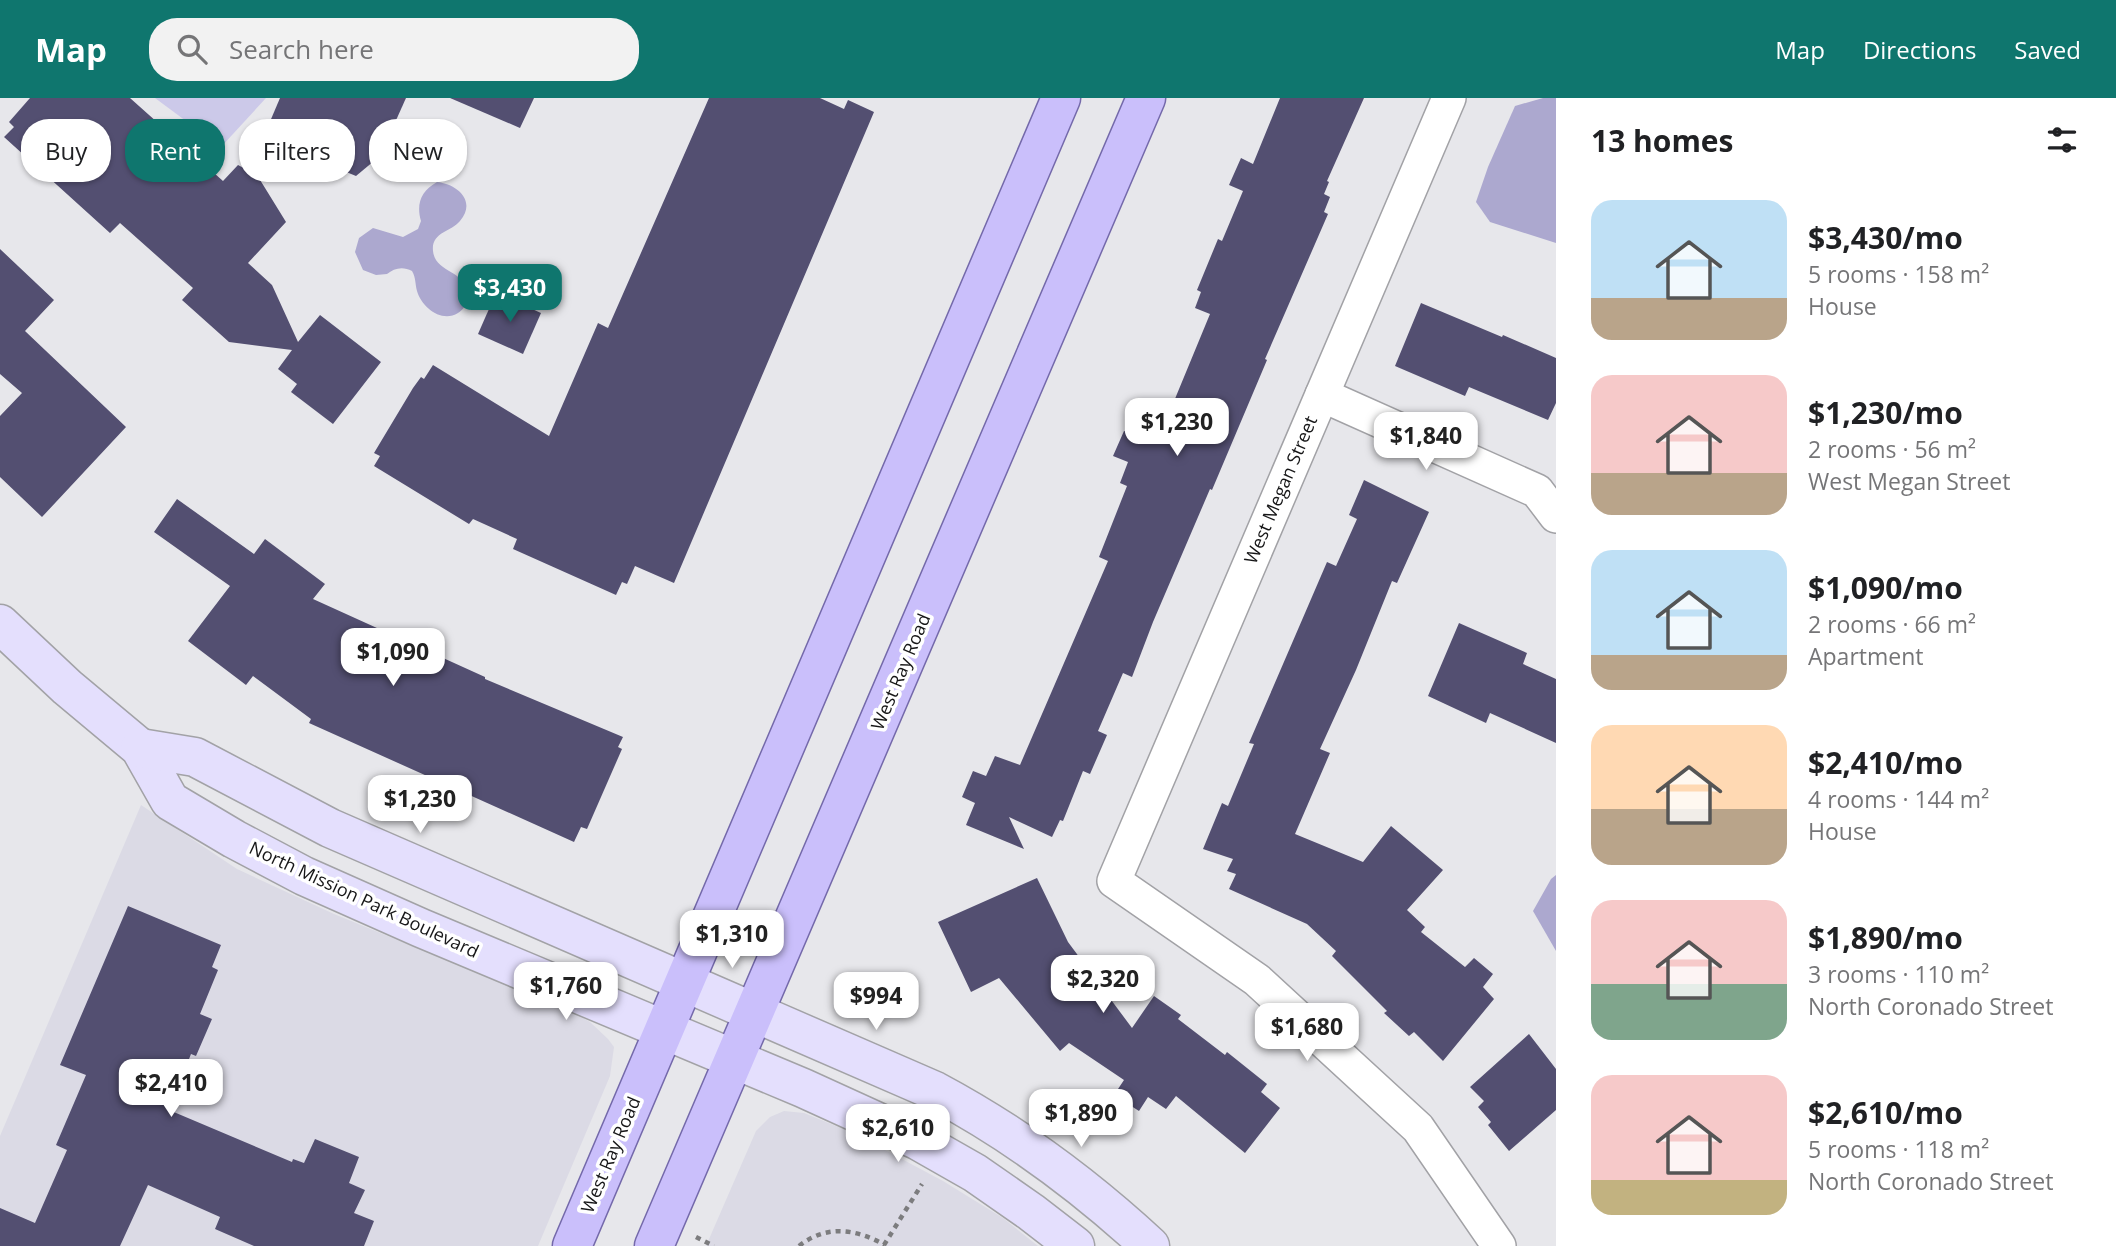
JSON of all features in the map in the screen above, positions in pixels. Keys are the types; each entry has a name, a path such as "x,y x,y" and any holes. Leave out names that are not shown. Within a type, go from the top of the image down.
{"main road":[{"name":"West Ray Road","path":"572,1246 1061,98"},
{"name":"West Ray Road","path":"654,1246 1146,98"}],"street":[{"name":"West Megan Street","path":"1449,98 1114,881 1257,980 1418,1128 1499,1246"},
{"path":"1322,395 1537,491 1556,516"},
{"name":"North Mission Park Boulevard","path":"0,624 67,687 140,748 170,802 304,876 917,1140 975,1173 1074,1246"},
{"path":"140,748 195,757 330,828 935,1091 986,1119 1048,1161 1116,1214 1150,1246"}],"path":[{"path":"799,1246 822,1234 844,1231 865,1234 885,1246 941,1154"}],"shaded area":[{"path":"155,98 266,98 247,119 239,119 239,127 225,143 225,119 183,119"},
{"path":"1543,98 1556,98 1556,243 1490,222 1476,202 1515,106"},
{"path":"437,182 444,183 458,190 465,200 465,214 456,225 438,236 433,245 439,264 462,280 466,286 466,305 452,316 439,315 423,303 412,271 399,268 387,274 376,275 363,270 355,252 359,238 373,228 403,237 418,229 421,221 421,198"},
{"path":"141,805 237,869 334,914 571,1011 590,1022 608,1039 614,1047 610,1076 538,1246 0,1246 0,1136"},
{"path":"1556,875 1556,951 1533,911"},
{"path":"784,1111 804,1113 851,1132 943,1181 1003,1218 1038,1246 706,1246 756,1131 770,1117"}],"building":[{"path":"30,98 130,98 154,119 125,119 125,182 225,182 238,165 239,182 261,182 286,222 248,263 272,285 298,342 320,315 381,362 333,424 291,392 297,384 278,369 292,350 229,342 182,300 193,288 120,223 110,233 54,182 111,182 111,119 21,119 21,152 4,137 14,127 9,122"},
{"path":"280,98 406,98 397,119 369,119 369,165 356,176 355,119 271,119"},
{"path":"450,98 534,98 520,128"},
{"path":"709,98 820,98 844,109 848,100 874,112 674,583 635,566 627,584 622,582 616,595 513,549 517,539 473,519 469,524 374,466 380,456 374,453 413,388 421,377 424,379 433,365 549,436 598,323 608,328"},
{"path":"1280,98 1364,98 1327,181 1329,182 1324,194 1330,197 1324,212 1328,214 1212,490 1210,489 1153,622 1132,677 1123,673 1098,731 1107,735 1090,774 1083,771 1063,821 1060,820 1052,837 1009,817 1024,849 966,825 975,803 962,797 973,771 986,776 995,756 1020,765 1108,561 1099,557 1127,486 1120,483 1128,462 1113,456 1124,431 1139,436 1148,415 1165,423 1210,314 1195,308 1201,292 1197,290 1218,239 1222,241 1243,191 1229,185 1241,158 1253,164"},
{"path":"0,249 54,300 25,331 126,427 42,517 0,477 0,416 22,393 0,374"},
{"path":"496,293 541,313 523,354 478,334"},
{"path":"1421,303 1556,358 1556,403 1548,420 1469,387 1465,396 1395,366"},
{"path":"1364,480 1429,512 1397,583 1392,581 1320,749 1330,753 1295,834 1363,862 1391,826 1443,870 1407,910 1425,927 1421,932 1465,967 1474,958 1493,974 1483,987 1494,999 1443,1061 1414,1032 1409,1036 1384,1013 1387,1011 1332,956 1336,951 1307,924 1229,889 1236,874 1227,871 1233,859 1203,849 1222,803 1228,806 1254,744 1249,743 1327,562 1336,566 1357,519 1349,515"},
{"path":"177,499 254,554 265,539 325,584 313,599 485,679 623,737 618,747 622,749 587,829 581,827 574,842 309,723 311,719 253,676 246,685 188,641 230,586 154,532"},
{"path":"1459,623 1527,653 1523,664 1556,679 1556,743 1490,713 1486,723 1428,696"},
{"path":"1037,878 1068,942 1132,1028 1154,996 1181,1015 1178,1019 1225,1055 1227,1052 1267,1084 1261,1092 1280,1108 1245,1153 1176,1096 1166,1109 1148,1097 1139,1111 1114,1095 1124,1080 1069,1043 1060,1051 999,978 971,992 938,922"},
{"path":"128,906 221,945 212,967 218,970 200,1014 212,1019 196,1056 191,1054 169,1110 292,1162 293,1159 304,1163 315,1139 359,1157 349,1183 365,1190 354,1213 374,1221 364,1246 254,1246 215,1229 220,1217 148,1185 120,1246 0,1246 0,1208 35,1223 67,1150 56,1145 86,1075 60,1065"},
{"path":"1529,1034 1556,1069 1556,1110 1509,1151 1488,1125 1491,1122 1478,1107 1484,1101 1470,1087"}]}
